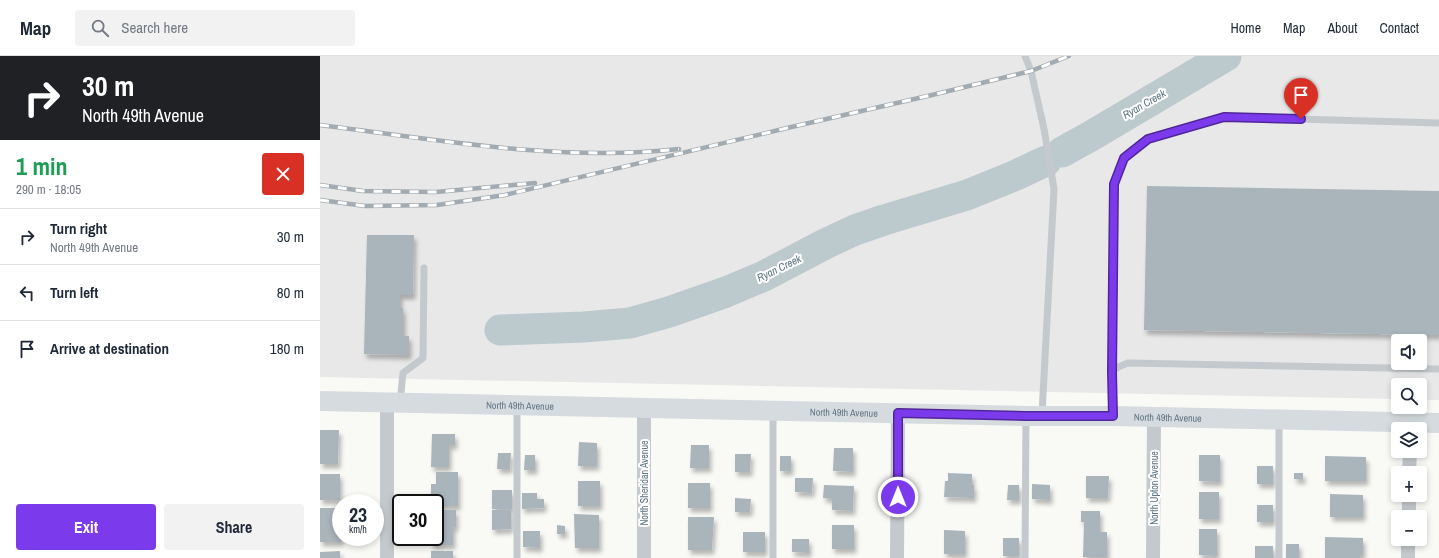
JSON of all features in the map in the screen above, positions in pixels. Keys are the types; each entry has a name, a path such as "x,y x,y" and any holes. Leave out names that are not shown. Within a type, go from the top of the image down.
{"street":[{"name":"North 49th Avenue","path":"320,401 1034,416 1113,416 1279,420 1391,425"},
{"path":"387,558 394,402"},
{"name":"North Sheridan Avenue","path":"644,408 644,558"},
{"path":"897,558 898,413"},
{"name":"North Upton Avenue","path":"1153,558 1154,417"},
{"name":"North 49th Avenue","path":"1427,424 1439,423"},
{"path":"1408,546 1408,558"}],"lane":[{"path":"1025,56 1031,71 1044,129 1054,189 1034,416 1025,558"},
{"path":"1113,416 1114,184 1124,158 1148,139 1224,117 1439,123"},
{"path":"394,402 403,373 422,358 424,268"},
{"path":"1112,372 1118,366 1128,363 1439,369"},
{"path":"517,405 517,558"},
{"path":"773,411 773,558"},
{"path":"1279,420 1279,558"}],"shaded area":[{"path":"320,56 1439,56 1439,400 1427,400 1427,378 1391,378 1391,399 320,377"}],"building":[{"path":"1147,186 1439,191 1439,335 1144,330"},
{"path":"367,235 414,235 413,295 400,295 400,308 403,308 403,336 409,336 409,355 364,354"},
{"path":"320,430 339,430 338,464 320,464"},
{"path":"432,434 455,434 455,445 449,445 449,467 431,467"},
{"path":"579,442 597,443 597,466 578,466"},
{"path":"691,445 709,445 709,468 690,468"},
{"path":"834,448 853,448 853,472 833,471"},
{"path":"498,453 511,453 510,469 497,469"},
{"path":"735,454 751,454 750,472 735,472"},
{"path":"525,455 535,455 535,470 524,470"},
{"path":"1199,455 1220,455 1220,482 1199,481"},
{"path":"780,456 791,456 791,471 780,471"},
{"path":"1325,456 1366,457 1366,481 1325,481"},
{"path":"1257,466 1273,466 1273,484 1257,484"},
{"path":"436,472 458,472 458,506 444,506 444,494 431,494 431,484 436,484"},
{"path":"948,473 972,474 974,498 944,497 945,481 948,481"},
{"path":"1294,473 1303,473 1303,480 1294,479"},
{"path":"320,474 340,474 340,494 332,494 332,500 320,500"},
{"path":"1086,476 1109,476 1108,498 1086,498"},
{"path":"795,478 813,478 812,493 795,492"},
{"path":"578,481 600,481 600,506 578,506"},
{"path":"688,483 710,483 710,508 688,508"},
{"path":"1032,484 1050,485 1050,500 1032,499"},
{"path":"824,485 854,486 853,511 832,510 832,499 823,498"},
{"path":"1008,485 1019,485 1019,500 1007,500"},
{"path":"492,490 512,490 512,509 492,509"},
{"path":"1199,492 1219,492 1219,519 1199,519"},
{"path":"522,493 537,493 537,499 544,499 544,508 522,509"},
{"path":"1330,494 1363,495 1363,517 1330,517"},
{"path":"735,498 751,499 750,512 735,512"},
{"path":"1257,505 1273,505 1273,522 1257,522"},
{"path":"320,508 332,508 332,542 320,542"},
{"path":"444,510 456,510 456,527 453,527 453,545 444,545"},
{"path":"492,510 511,510 511,529 492,530"},
{"path":"1081,511 1100,511 1100,532 1107,532 1107,557 1083,557 1084,522 1081,522"},
{"path":"574,514 599,515 599,548 575,548"},
{"path":"688,517 714,517 712,550 688,550"},
{"path":"557,525 565,526 565,534 557,534"},
{"path":"832,525 854,525 854,549 832,549"},
{"path":"1199,529 1217,529 1217,556 1199,555"},
{"path":"944,530 965,531 965,554 944,554"},
{"path":"523,531 540,531 540,548 523,547"},
{"path":"743,532 765,532 765,552 743,552"},
{"path":"1325,537 1363,538 1363,555 1360,555 1360,558 1325,558"},
{"path":"1003,538 1019,538 1019,556 1003,556"},
{"path":"792,539 809,539 809,553 792,552"},
{"path":"1286,544 1299,544 1299,558 1286,558"},
{"path":"1255,546 1273,546 1273,558 1255,558"},
{"path":"340,551 340,558 320,558 320,552"},
{"path":"431,551 453,551 453,558 431,558"}],"waterway":[{"name":"Ryan Creek","path":"1062,152 1226,56"},
{"name":"Ryan Creek","path":"500,330 584,327 630,323 669,312 726,292 764,276 855,230 967,195 1046,161"}],"railway":[{"path":"320,200 365,206 437,205 505,195 1031,71 1069,56"},
{"path":"320,125 499,148 589,153 679,149"},
{"path":"320,185 363,191 436,192 535,183"}],"route":[{"path":"898,497 898,413 1026,416 1113,416 1114,184 1124,158 1148,139 1224,117 1301,119"}]}
